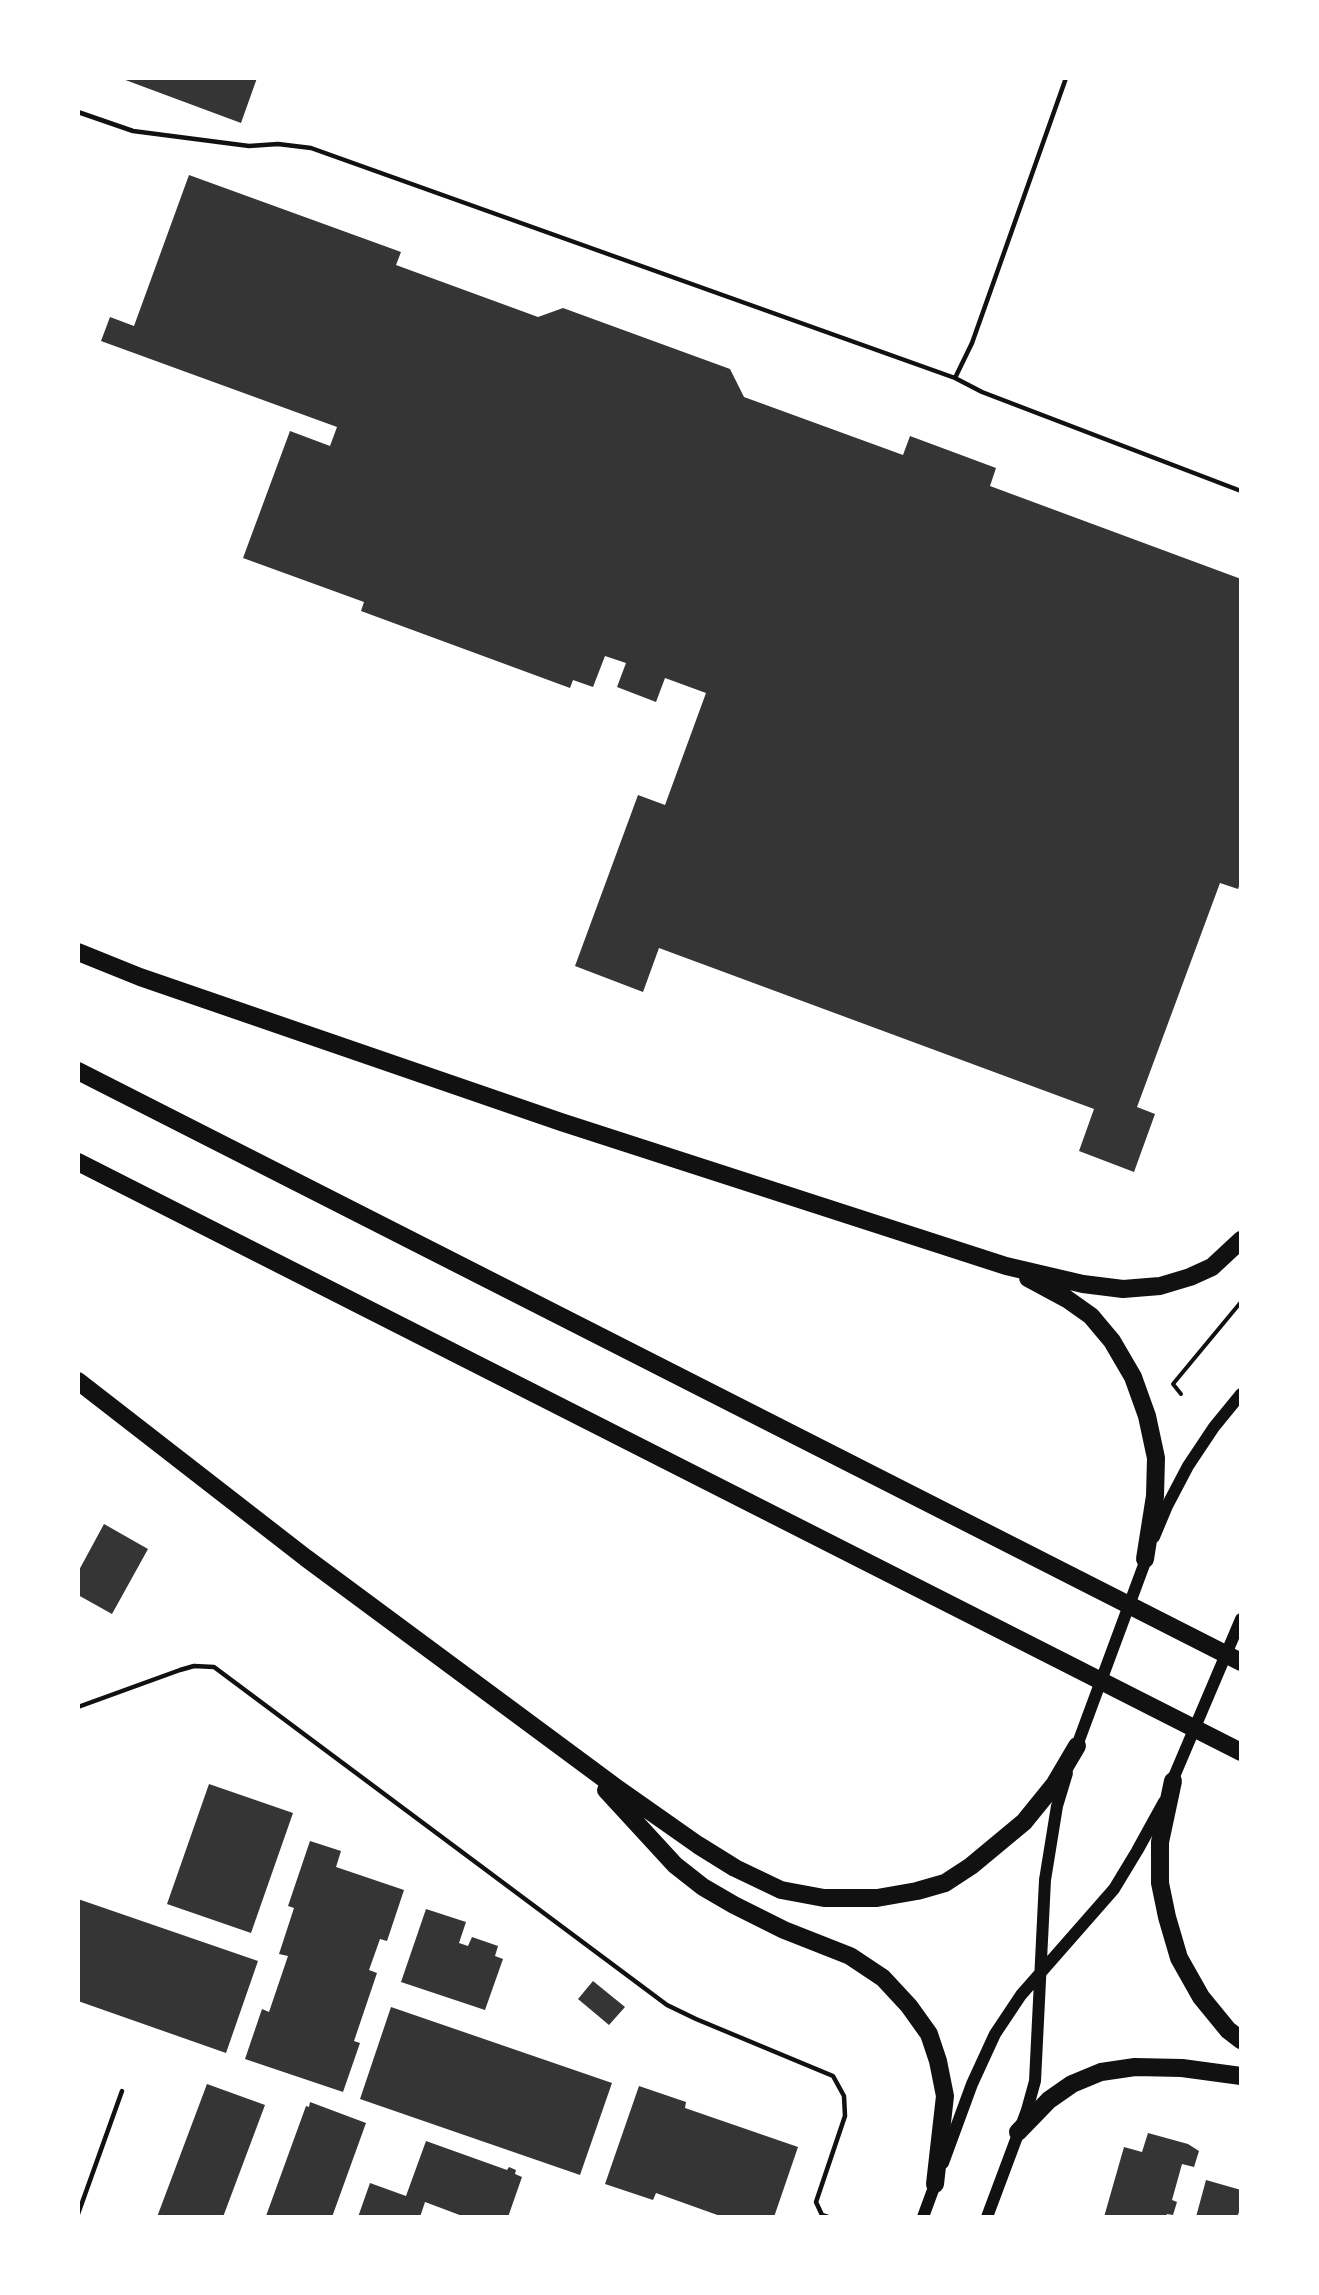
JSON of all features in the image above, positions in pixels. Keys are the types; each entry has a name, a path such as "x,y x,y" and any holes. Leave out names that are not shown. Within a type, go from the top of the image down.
{"highway":[{"path":"78,952 140,977 561,1122 1006,1266 1083,1284 1113,1288 1160,1286 1190,1277 1212,1267 1241,1240"},
{"path":"78,1071 1241,1662"},
{"path":"78,1162 1241,1752"},
{"path":"1006,1266 1067,1299 1091,1316 1112,1341 1133,1377 1147,1416 1156,1458 1155,1496 1145,1559"},
{"path":"78,1381 306,1558 579,1760 698,1845 735,1868 781,1890 825,1898 877,1898 917,1892 945,1882 972,1866 1024,1822 1054,1785 1077,1746"},
{"path":"579,1760 675,1865 703,1887 784,1930 849,1956 883,1978 909,2006 929,2034 938,2061 945,2096 934,2184"},
{"path":"1173,1781 1161,1842 1160,1883 1167,1917 1179,1958 1201,1997 1228,2030 1241,2040"},
{"path":"1018,2133 1049,2100 1072,2084 1101,2072 1135,2067 1182,2068 1241,2076"}],"main road":[{"path":"987,2217 1035,2081 1045,1880 1058,1806 1077,1746 1145,1559 1167,1506 1188,1466 1214,1427 1241,1394"},
{"path":"923,2217 972,2084 995,2034 1021,1995 1114,1888 1148,1832 1173,1781 1241,1619"}],"lane":[{"path":"955,378 972,343 1066,78"},
{"path":"78,112 133,130 249,146 278,144 311,148 955,378 982,392 1241,490"},
{"path":"78,1707 180,1670 194,1666 214,1667 667,2005 833,2076 844,2096 845,2116 816,2202 822,2215 828,2217"},
{"path":"78,2214 122,2091"}],"path":[{"path":"1181,1394 1173,1384 1241,1302"}],"building":[{"path":"120,78 257,78 241,123"},
{"path":"189,175 401,252 396,265 538,317 563,308 730,369 744,397 903,455 910,436 996,468 990,486 1241,579 1241,880 1238,889 1220,883 1137,1107 1155,1114 1134,1172 1079,1151 1094,1109 659,948 643,992 575,966 638,795 665,805 706,693 665,678 656,702 617,687 626,663 605,656 593,687 573,680 570,688 361,611 364,602 243,558 290,431 330,446 337,427 101,341 110,317 134,326"},
{"path":"104,1524 148,1549 112,1614 78,1595 78,1572"},
{"path":"209,1784 293,1813 251,1933 167,1904"},
{"path":"310,1841 341,1851 336,1867 404,1890 387,1941 380,1939 369,1970 377,1973 354,2041 360,2043 343,2092 245,2059 262,2009 269,2012 288,1956 279,1954 294,1908 288,1906"},
{"path":"78,1899 258,1961 226,2053 78,2001"},
{"path":"426,1909 466,1922 459,1943 468,1946 472,1937 498,1946 495,1956 503,1959 485,2010 401,1982"},
{"path":"593,1981 625,2007 609,2025 578,1999"},
{"path":"391,2007 612,2083 580,2175 360,2099"},
{"path":"207,2084 265,2105 223,2217 157,2217"},
{"path":"639,2086 686,2102 685,2108 798,2147 774,2217 723,2217 656,2193 653,2200 605,2184"},
{"path":"310,2102 366,2123 332,2217 266,2216 306,2106 309,2107"},
{"path":"1148,2133 1188,2144 1199,2151 1194,2167 1182,2164 1172,2200 1177,2202 1173,2215 1104,2217 1124,2147 1142,2152"},
{"path":"426,2141 507,2170 509,2167 516,2170 515,2174 522,2177 508,2217 465,2217 425,2202 420,2217 358,2217 370,2183 406,2196"},
{"path":"1206,2180 1241,2190 1241,2213 1239,2212 1237,2217 1196,2217"}]}
